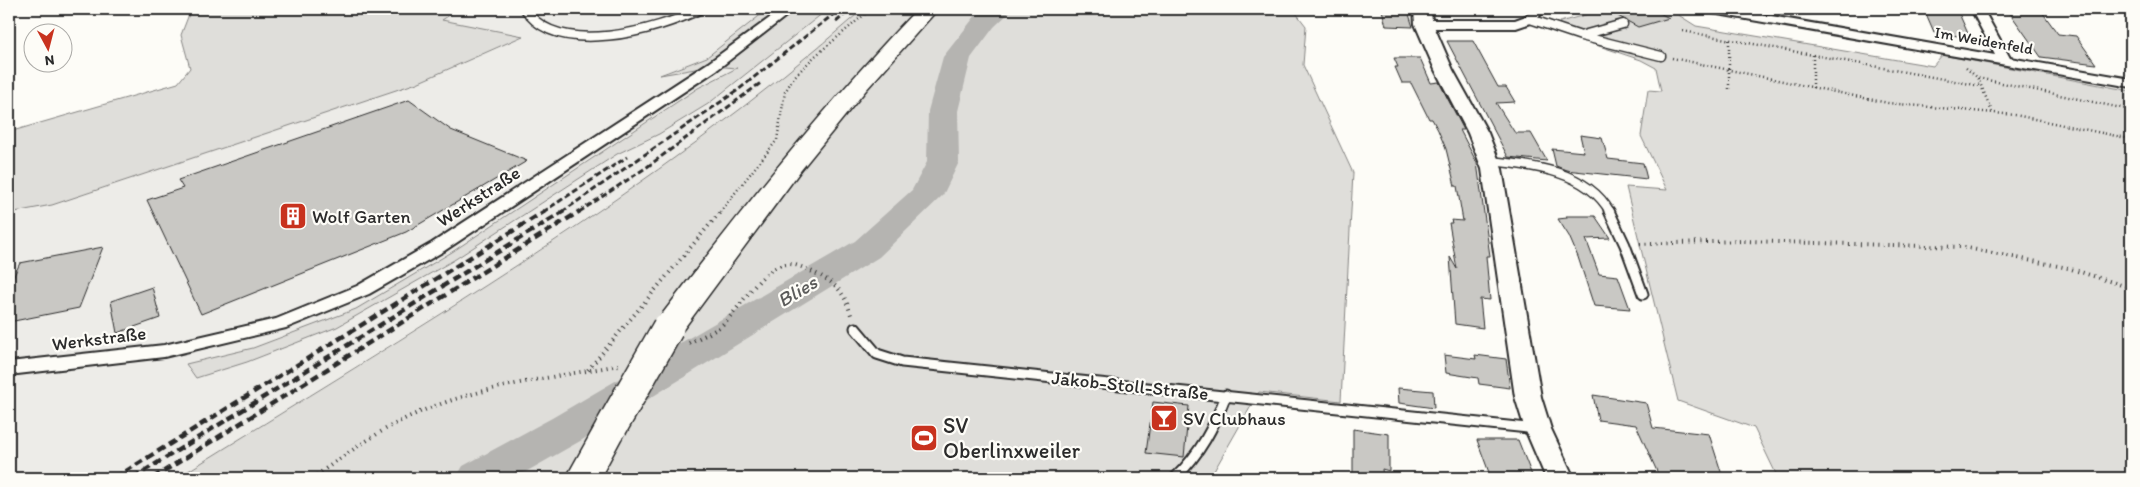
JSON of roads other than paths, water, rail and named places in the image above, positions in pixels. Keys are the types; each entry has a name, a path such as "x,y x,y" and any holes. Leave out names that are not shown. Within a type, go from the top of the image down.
{"highway":[{"path":"583,478 668,328 786,169 849,95 928,9"}],"main road":[{"path":"1423,16 1444,70 1478,133 1490,161 1496,187 1528,397 1538,429 1560,478"}],"street":[{"name":"Werkstraße","path":"9,368 164,350 280,324 363,290 438,247 696,77 789,9"},
{"name":"Im Weidenfeld","path":"1712,9 1765,14 2005,61 2131,83"},
{"path":"1977,9 2005,61"},
{"path":"1423,16 1489,25 1516,24 1539,12"}],"lane":[{"path":"525,9 533,21 552,30 601,36 653,29 673,23 701,9"},
{"path":"1539,12 1581,36 1661,56"},
{"path":"1581,36 1623,24"},
{"path":"1490,161 1540,169 1569,177 1588,186 1601,197 1613,216 1642,294"},
{"name":"Jakob-Stoll-Straße","path":"855,328 872,352 888,359 1538,429"},
{"path":"1175,478 1186,469 1211,434 1226,395"}],"waterway":[{"name":"Blies","path":"478,478 567,429 867,249 926,195 943,162 943,111 957,57 985,21 1000,9"}],"railway":[{"path":"562,212 738,90 840,9"},
{"path":"836,22 851,9"},
{"path":"579,212 647,167 762,82"},
{"path":"543,212 627,157"},
{"path":"115,478 545,211"},
{"path":"133,478 564,211"},
{"path":"153,478 580,211"}],"place":[{"name":"Wolf Garten","path":"293,216"},
{"name":"SV Clubhaus","path":"1164,418"},
{"name":"SV Oberlinxweiler","path":"924,438"}]}
